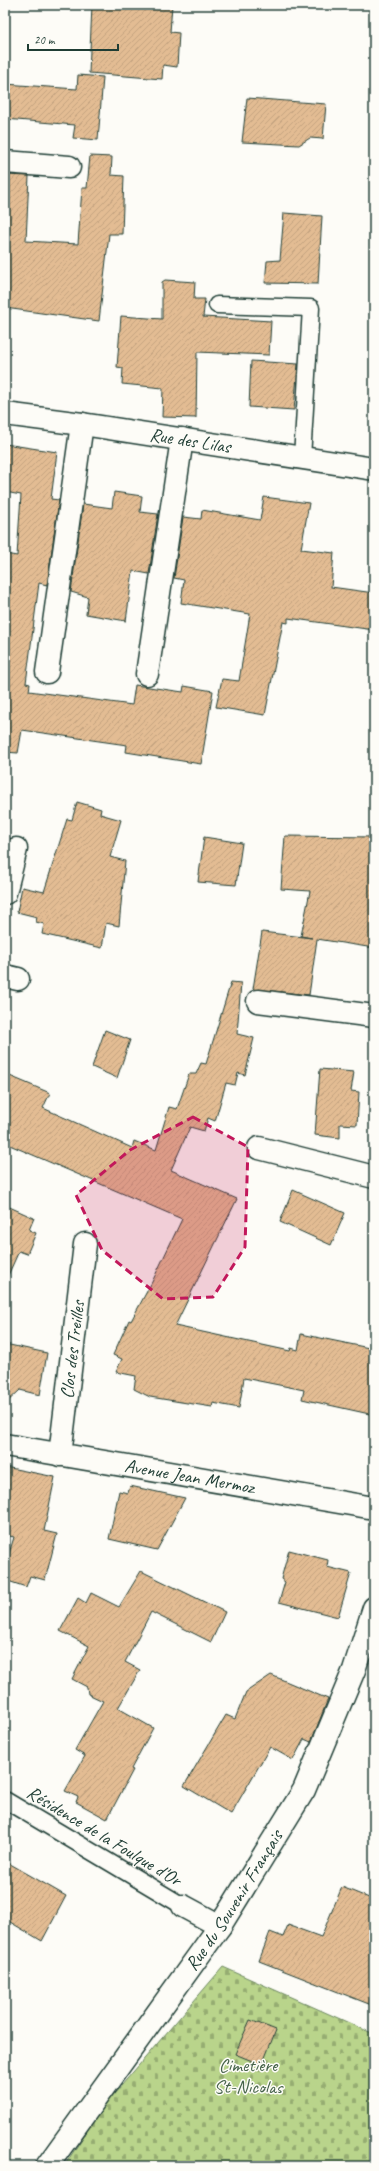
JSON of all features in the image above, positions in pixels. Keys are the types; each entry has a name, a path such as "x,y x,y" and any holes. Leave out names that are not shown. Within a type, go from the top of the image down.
{"street":[{"path":"5,162 69,167"},
{"name":"Rue des Lilas","path":"5,414 82,424 374,468"},
{"path":"47,672 82,424"},
{"path":"148,674 182,439"},
{"path":"5,893 16,850"},
{"path":"258,1001 374,1016"},
{"path":"259,1148 374,1178"},
{"name":"Clos des Treilles","path":"60,1455 86,1244"},
{"name":"Avenue Jean Mermoz","path":"5,1445 374,1508"},
{"name":"Rue du Souvenir Français","path":"47,2166 220,1926 304,1790 354,1670 374,1608"},
{"path":"183,1906 220,1926"}],"lane":[{"path":"217,305 311,308 302,458"},
{"name":"Résidence de la Foulque d'Or","path":"5,1800 183,1906"}],"highlighted area":[{"path":"193,1117 248,1147 245,1247 213,1297 163,1299 102,1250 76,1195 130,1150"}],"green space":[{"name":"Cimetière St-Nicolas","path":"223,1967 374,2034 374,2166 64,2166 103,2107"}],"building":[{"path":"92,5 172,5 170,32 179,33 177,67 163,65 162,79 89,73"},
{"path":"78,75 103,77 98,140 73,138 75,125 5,119 5,84 77,89"},
{"path":"247,98 326,104 323,139 310,138 299,145 242,142"},
{"path":"90,156 112,157 111,175 124,176 122,234 109,234 99,321 5,308 5,175 29,176 26,241 78,244 82,188 87,188"},
{"path":"284,213 322,216 318,284 265,283 267,261 280,260"},
{"path":"165,280 195,282 194,299 205,299 203,317 271,321 269,355 197,352 196,418 162,417 163,388 122,384 123,368 117,367 121,316 162,319 162,282"},
{"path":"251,361 298,364 294,410 249,407"},
{"path":"5,444 57,452 51,499 59,500 47,585 39,583 26,683 30,684 29,691 132,705 135,685 183,692 184,686 213,691 201,764 126,752 127,745 22,730 18,753 5,752 5,554 17,556 21,495 5,492"},
{"path":"114,492 142,496 140,512 158,514 149,574 133,571 126,621 86,614 88,597 71,592 83,504 112,508"},
{"path":"264,497 309,503 301,549 334,553 331,587 374,593 374,630 288,618 288,623 283,622 265,715 216,707 222,679 239,681 250,614 181,603 184,580 174,578 183,517 201,519 202,510 260,520"},
{"path":"77,802 101,809 100,814 121,820 110,857 125,861 119,926 106,923 102,948 42,934 44,924 36,922 37,917 17,912 22,887 44,892 67,819 72,820"},
{"path":"285,836 374,837 374,948 317,939 309,995 253,989 262,932 312,938 301,936 310,891 281,889"},
{"path":"204,837 242,843 236,885 198,882"},
{"path":"231,982 241,983 237,1034 254,1038 245,1075 238,1073 235,1085 226,1083 215,1121 208,1118 204,1131 190,1127 171,1170 237,1199 175,1326 290,1351 291,1348 298,1350 301,1334 374,1349 374,1415 302,1399 304,1390 244,1378 239,1408 213,1403 212,1407 150,1397 134,1389 136,1376 116,1372 122,1359 113,1355 129,1320 131,1321 152,1282 182,1219 5,1143 5,1074 50,1093 43,1108 132,1148 134,1141 156,1150 169,1107 177,1109 189,1074 196,1074 201,1063 206,1064"},
{"path":"105,1030 130,1040 117,1078 92,1067"},
{"path":"320,1069 354,1072 351,1091 359,1092 357,1125 340,1124 340,1138 315,1135"},
{"path":"293,1190 345,1213 331,1245 280,1222"},
{"path":"5,1205 34,1218 29,1230 36,1233 27,1254 19,1251 5,1282"},
{"path":"5,1344 47,1353 40,1395 20,1390 5,1404"},
{"path":"5,1467 55,1477 44,1531 57,1534 45,1580 30,1576 26,1587 5,1580 5,1567 14,1537 5,1535"},
{"path":"130,1486 185,1498 157,1550 109,1539 119,1491 128,1493"},
{"path":"289,1550 328,1560 327,1567 351,1573 338,1617 279,1602 285,1582 281,1579"},
{"path":"141,1571 225,1612 211,1642 151,1612 125,1662 140,1670 118,1708 153,1728 107,1819 76,1802 78,1797 65,1791 85,1756 75,1750 103,1701 88,1694 87,1687 72,1679 89,1646 60,1631 78,1598 86,1603 91,1593 119,1607"},
{"path":"271,1675 328,1699 311,1742 304,1739 293,1760 270,1747 231,1814 184,1786 226,1715 235,1719 246,1692"},
{"path":"5,1861 66,1896 42,1941 5,1919"},
{"path":"342,1887 374,1900 374,2006 259,1961 270,1932 283,1937 288,1925 321,1937"},
{"path":"250,2020 276,2030 262,2065 235,2054"}]}
